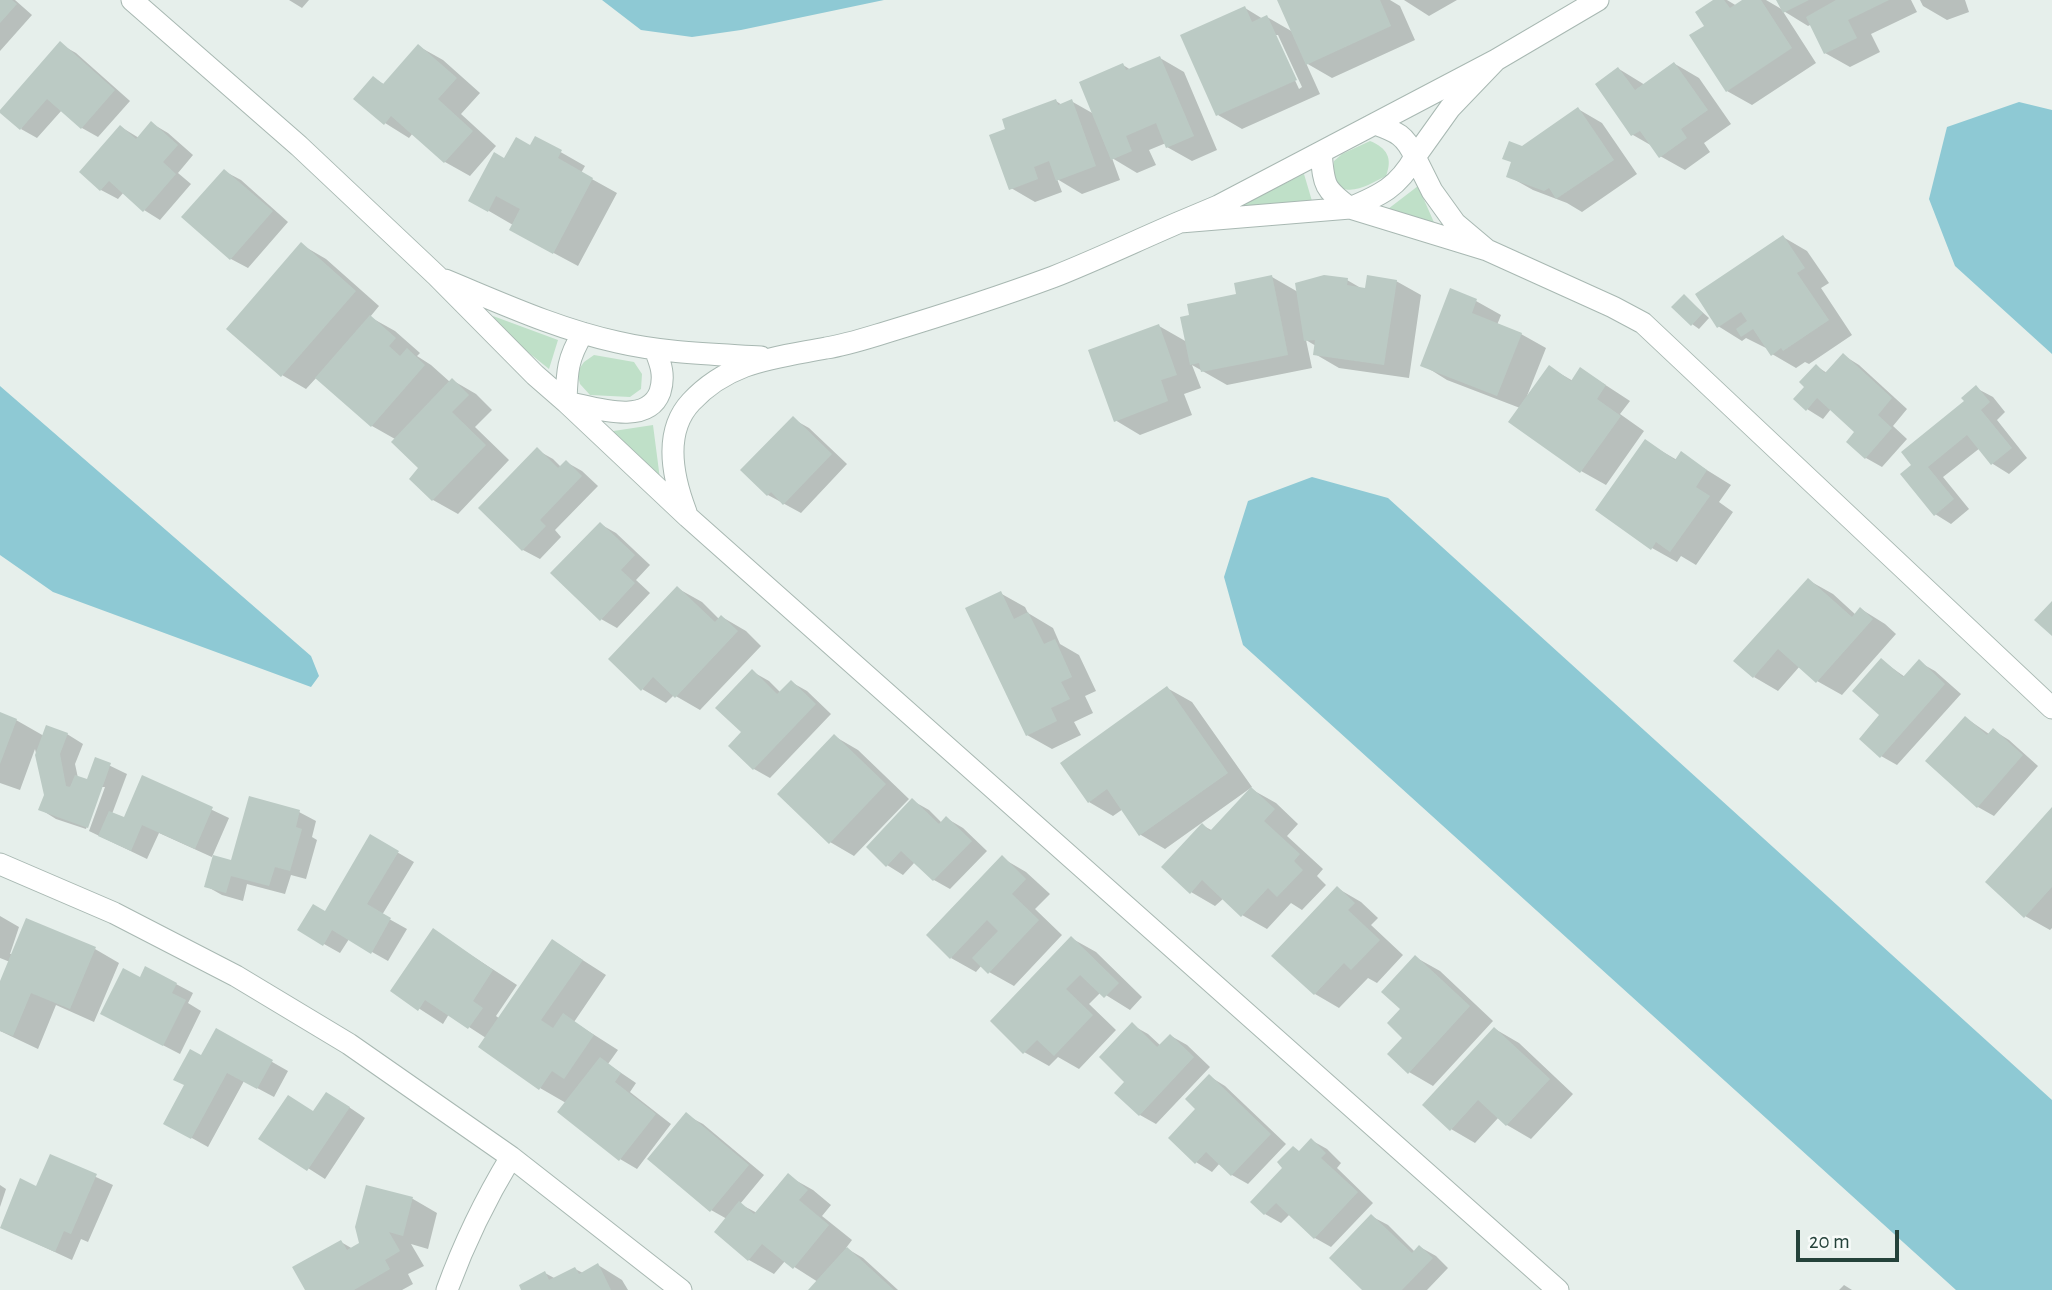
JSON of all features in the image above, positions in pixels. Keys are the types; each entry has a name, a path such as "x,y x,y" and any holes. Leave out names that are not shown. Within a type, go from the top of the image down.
{"street":[{"path":"132,0 299,146 437,276 534,375 566,401 688,517 1558,1290"},
{"path":"566,401 618,412 636,412 768,358 828,348 887,333 1053,277 1218,206 1496,60 1598,0"},
{"path":"1180,222 1350,208 1382,195 1406,173 1450,108 1496,60"},
{"path":"1375,124 1398,133 1408,143 1432,191 1455,223 1487,250"},
{"path":"1321,152 1323,176 1331,194 1350,208 1487,250 1643,323 2052,708"},
{"path":"437,276 547,322 615,342 656,350 768,358"},
{"path":"566,401 571,353 583,332"},
{"path":"650,407 663,382 662,365 656,350"},
{"path":"688,517 677,488 673,442 678,421 688,404 709,384"},
{"path":"0,864 114,913 236,976 349,1044 511,1157 681,1290"},
{"path":"447,1290 483,1205 511,1157"}],"green space":[{"path":"1370,141 1387,154 1389,164 1386,176 1358,189 1340,188 1333,173 1334,161 1342,154"},
{"path":"1304,174 1312,201 1240,213 1237,207"},
{"path":"1418,186 1436,227 1388,209"},
{"path":"493,316 558,340 549,369 498,328"},
{"path":"594,355 634,362 642,374 641,389 630,397 590,395 580,384 577,372 584,362"},
{"path":"653,425 660,479 607,432"}],"water":[{"path":"602,0 884,0 741,30 692,37 641,30"},
{"path":"2019,102 2052,110 2052,354 1955,266 1929,199 1947,127"},
{"path":"0,386 311,656 319,676 311,687 53,592 0,555"},
{"path":"1312,477 1388,498 2052,1100 2052,1290 1956,1290 1243,645 1224,577 1248,501"}],"building":[{"path":"0,0 12,0 17,4 0,23"},
{"path":"1277,0 1380,0 1391,26 1306,65"},
{"path":"1713,0 1724,0 1730,8 1742,0 1761,0 1792,48 1726,92 1689,35 1704,26 1695,12"},
{"path":"1776,0 1809,0 1783,13"},
{"path":"1836,0 1889,0 1848,20 1857,38 1824,54 1806,17"},
{"path":"1245,6 1252,22 1267,15 1297,80 1216,116 1180,35"},
{"path":"60,41 115,90 81,129 47,99 20,130 0,113 0,110"},
{"path":"418,44 457,78 438,99 473,131 444,163 391,116 384,125 353,99 373,76 383,84"},
{"path":"1160,56 1194,136 1166,148 1156,123 1126,136 1132,151 1111,160 1079,82 1123,63 1126,70"},
{"path":"1674,62 1708,110 1681,129 1687,138 1659,158 1640,131 1631,136 1595,84 1618,67 1635,90"},
{"path":"1056,99 1058,105 1072,99 1096,166 1056,181 1049,161 1034,167 1038,179 1009,190 989,135 1005,129 1002,119"},
{"path":"1578,107 1614,160 1556,199 1549,188 1544,191 1506,177 1511,162 1502,159 1509,141 1522,146"},
{"path":"151,121 178,145 163,162 176,174 143,212 109,181 100,191 79,172 120,125 136,139"},
{"path":"535,136 562,150 558,158 593,178 553,254 509,230 520,209 496,196 488,212 468,201 494,152 504,158 516,137 530,145"},
{"path":"224,169 273,211 230,260 181,217"},
{"path":"1783,235 1805,268 1797,273 1829,320 1771,356 1753,329 1741,337 1736,329 1747,321 1741,312 1717,328 1695,294"},
{"path":"301,242 356,291 281,377 226,329"},
{"path":"1272,275 1288,355 1201,372 1199,363 1190,365 1180,317 1189,315 1187,304 1236,294 1234,283"},
{"path":"1324,275 1348,278 1347,285 1365,288 1367,275 1397,280 1384,365 1313,355 1315,340 1304,341 1295,283"},
{"path":"1450,288 1477,299 1472,313 1522,333 1497,396 1420,366"},
{"path":"1684,294 1703,313 1691,326 1671,307"},
{"path":"370,315 396,338 389,346 400,356 407,348 425,365 371,427 315,378"},
{"path":"1159,324 1177,375 1161,380 1168,401 1114,422 1088,350"},
{"path":"1843,353 1892,398 1878,415 1892,428 1865,459 1846,442 1854,432 1817,398 1806,411 1793,399 1804,387 1799,382 1816,364 1825,373"},
{"path":"1549,365 1571,381 1580,367 1606,385 1597,399 1621,416 1580,473 1508,422"},
{"path":"452,378 469,395 452,412 486,445 432,501 409,479 418,468 391,442"},
{"path":"1976,385 1990,402 1981,410 2012,448 1991,465 1967,435 1928,467 1954,499 1934,516 1900,474 1911,465 1901,452 1964,401 1961,398"},
{"path":"793,416 832,454 783,505 771,492 767,496 740,470"},
{"path":"1645,439 1675,460 1681,451 1707,470 1696,487 1710,496 1670,552 1656,542 1651,550 1595,510"},
{"path":"537,447 558,468 566,460 582,476 540,520 546,526 522,551 478,508"},
{"path":"600,522 635,555 621,570 635,583 600,621 550,573"},
{"path":"1808,578 1852,617 1860,607 1873,619 1816,683 1778,649 1753,678 1733,661"},
{"path":"677,586 715,622 721,615 738,631 675,698 653,677 641,691 608,659"},
{"path":"1001,591 1014,619 1028,612 1044,644 1055,639 1072,677 1061,682 1070,699 1051,708 1057,721 1026,736 965,608"},
{"path":"2052,601 2052,636 2034,620"},
{"path":"1881,658 1903,677 1919,659 1945,684 1880,758 1859,739 1879,715 1852,691"},
{"path":"752,669 777,694 791,680 816,704 753,770 728,746 741,732 715,708"},
{"path":"1167,686 1228,773 1139,836 1107,789 1088,803 1060,763"},
{"path":"0,712 17,719 0,764"},
{"path":"1965,716 1987,735 1993,728 2023,755 1977,808 1925,761"},
{"path":"46,725 68,733 60,754 66,786 70,787 75,775 87,779 95,757 111,763 88,828 38,810 44,795 35,755"},
{"path":"834,734 886,784 829,844 777,794"},
{"path":"142,775 213,807 195,849 142,825 131,851 98,836 109,811 124,817"},
{"path":"1251,787 1275,809 1264,821 1300,854 1294,861 1303,870 1277,897 1268,888 1241,917 1202,880 1190,894 1161,867 1202,823 1210,831"},
{"path":"249,796 300,810 296,827 302,829 290,871 275,867 269,886 231,876 226,893 204,887 213,855 231,860"},
{"path":"912,798 939,824 946,816 972,841 933,881 901,851 886,867 866,847"},
{"path":"2052,807 2052,887 2024,918 1985,882"},
{"path":"370,834 399,851 367,904 391,918 371,954 332,930 323,946 297,930 313,904 325,911"},
{"path":"1002,855 1026,879 1012,894 1039,920 988,974 972,958 998,931 987,920 950,959 926,935"},
{"path":"1337,886 1355,903 1348,910 1380,940 1351,970 1344,963 1314,995 1271,956"},
{"path":"26,918 96,947 70,1009 31,993 13,1036 0,1031 0,981"},
{"path":"433,928 493,970 473,1001 483,1008 468,1029 425,1000 418,1011 390,991"},
{"path":"1071,936 1119,983 1104,998 1080,975 1066,989 1093,1015 1054,1056 1037,1040 1023,1054 990,1021"},
{"path":"552,939 583,960 541,1020 553,1028 563,1013 594,1035 564,1079 552,1071 539,1090 478,1047"},
{"path":"1415,955 1470,1006 1408,1074 1387,1054 1402,1038 1387,1023 1400,1009 1381,992"},
{"path":"145,966 177,983 172,993 186,1000 163,1046 100,1014 123,968 140,977"},
{"path":"1132,1022 1157,1047 1170,1034 1194,1057 1139,1116 1114,1093 1124,1082 1099,1057"},
{"path":"1494,1027 1550,1079 1506,1126 1478,1100 1450,1131 1422,1105"},
{"path":"216,1028 273,1060 257,1089 227,1073 191,1139 163,1124 184,1085 173,1080 190,1049 201,1055"},
{"path":"600,1057 621,1073 615,1082 656,1114 619,1161 557,1112"},
{"path":"1209,1074 1271,1134 1231,1176 1206,1152 1195,1164 1168,1138 1195,1109 1185,1099"},
{"path":"326,1092 350,1107 307,1171 258,1139 288,1095 313,1111"},
{"path":"686,1112 749,1165 710,1212 647,1159"},
{"path":"1311,1138 1326,1153 1321,1158 1358,1192 1314,1239 1276,1203 1264,1215 1250,1202 1282,1168 1277,1162 1293,1146 1299,1151"},
{"path":"50,1154 97,1174 71,1234 64,1231 55,1252 0,1228 20,1178 36,1186"},
{"path":"788,1173 808,1190 799,1200 829,1225 793,1269 762,1244 748,1261 714,1232 739,1201 754,1214"},
{"path":"366,1185 413,1197 403,1236 389,1232 400,1251 385,1260 390,1269 354,1290 305,1290 292,1267 341,1240 347,1250 359,1243 355,1227"},
{"path":"1371,1214 1412,1253 1419,1245 1433,1258 1402,1290 1362,1290 1329,1258"},
{"path":"847,1247 894,1290 808,1290"},
{"path":"598,1263 611,1290 521,1290 519,1285 545,1271 549,1280 575,1267 579,1274"}]}
